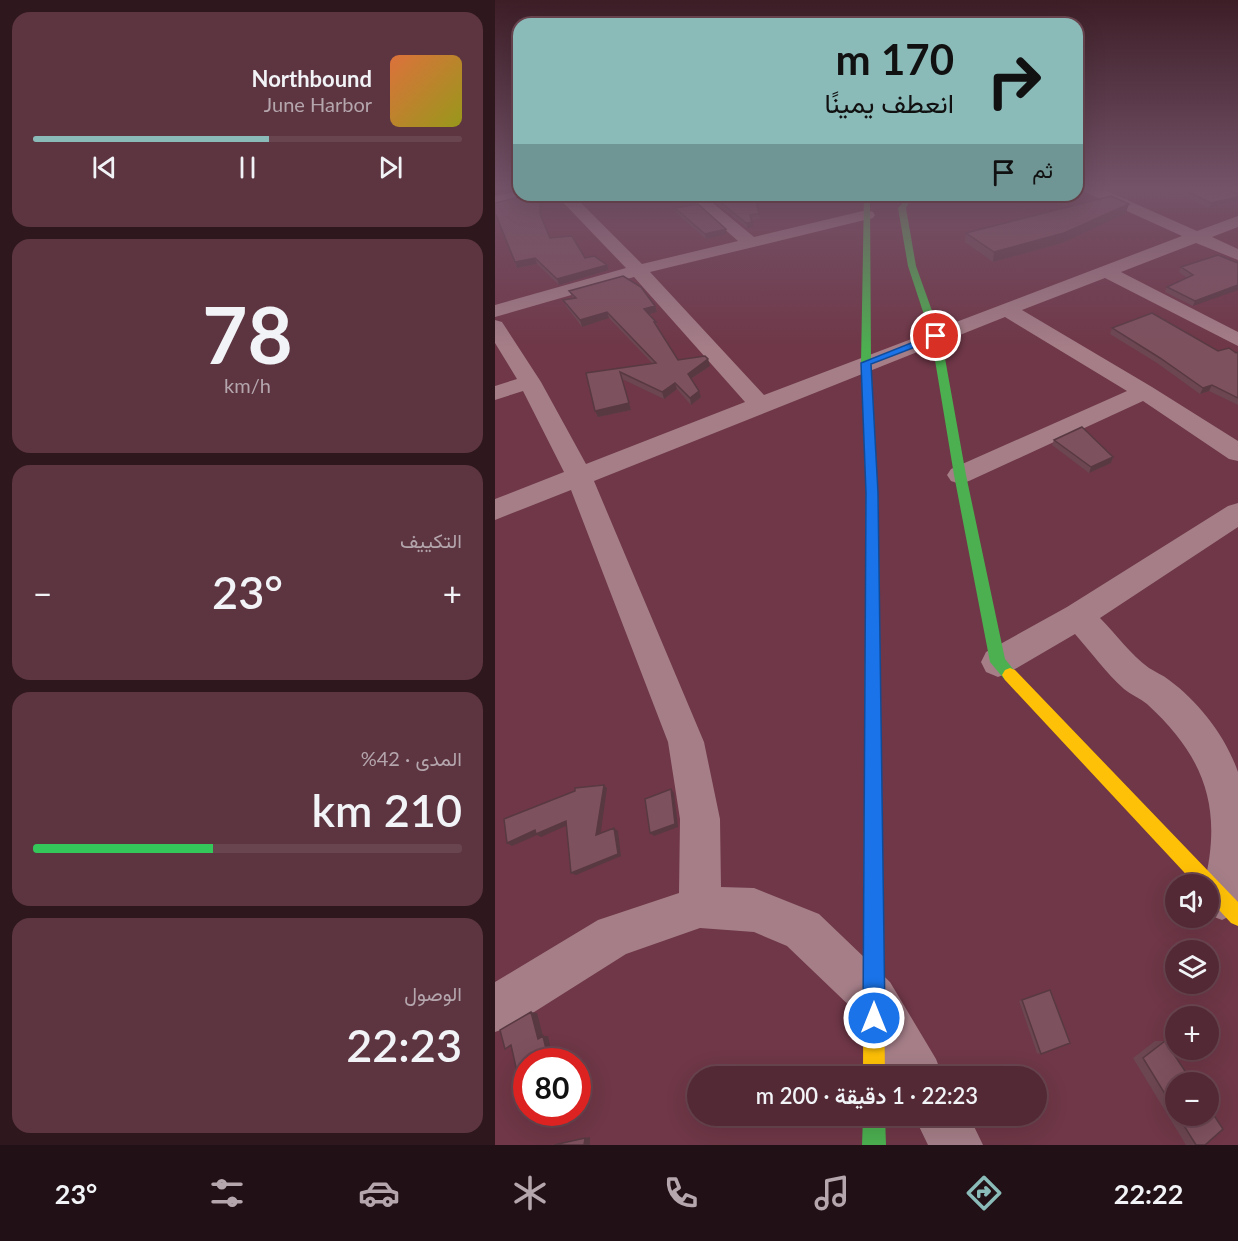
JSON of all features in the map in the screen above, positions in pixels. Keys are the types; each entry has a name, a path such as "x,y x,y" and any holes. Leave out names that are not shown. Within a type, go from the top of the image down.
{"main road":[{"path":"867,242 866,363 872,505 874,1066"},
{"path":"908,242 912,266 936,336 960,475 998,662 1230,907"},
{"path":"874,1126 874,1145"}],"street":[{"path":"611,242 761,406"},
{"path":"495,311 744,242"},
{"path":"495,510 866,363 1182,242"},
{"path":"1209,242 1238,255"},
{"path":"1107,272 1238,340"},
{"path":"1007,310 1144,392 1238,453"},
{"path":"495,326 530,382 579,476 686,742 700,819 700,907"},
{"path":"495,393 530,382"},
{"path":"960,475 1144,392"},
{"path":"998,662 1078,616 1238,513"},
{"path":"1078,616 1136,678 1157,692 1187,720 1215,762 1229,804 1232,854 1230,907"},
{"path":"495,1009 614,936 700,907 754,910 803,930 874,999 912,1066"},
{"path":"947,1126 957,1145"}],"building":[{"path":"507,242 576,242 585,258 594,256 607,265 557,279 535,258 515,262"},
{"path":"980,242 1029,242 994,252"},
{"path":"1218,255 1238,263 1238,285 1195,301 1167,287 1193,275 1181,267"},
{"path":"623,276 641,287 655,306 644,309 656,322 654,322 678,360 705,356 708,359 688,374 699,391 690,398 675,383 662,392 620,372 629,403 595,411 586,373 656,363 607,312 580,320 563,300 576,298 569,291"},
{"path":"1152,313 1218,351 1229,348 1238,352 1238,398 1212,385 1203,388 1112,328"},
{"path":"1082,427 1113,457 1091,467 1054,440"},
{"path":"604,785 596,835 614,828 618,854 571,873 566,821 536,834 535,830 507,843 504,819 575,791 575,788"},
{"path":"671,789 675,824 650,833 645,799"},
{"path":"1050,990 1070,1043 1041,1054 1022,1000"},
{"path":"531,1012 538,1039 543,1036 546,1048 513,1048 513,1054 511,1045 505,1049 500,1030"},
{"path":"1165,1041 1165,1060 1178,1060 1186,1072 1165,1072 1165,1094 1143,1058"},
{"path":"1219,1123 1223,1129 1205,1145 1196,1145 1184,1126 1219,1126"},
{"path":"585,1138 584,1145 554,1145"}],"traffic: fast":[{"path":"867,242 866,363 872,493 873,809"},
{"path":"908,242 912,266 936,336 960,475 998,662 1010,675"},
{"path":"874,1126 874,1145"}],"traffic: slow":[{"path":"1010,675 1238,916"},
{"path":"873,809 874,1066"}],"route":[{"path":"874,1018 872,493 866,363 936,336"}]}
